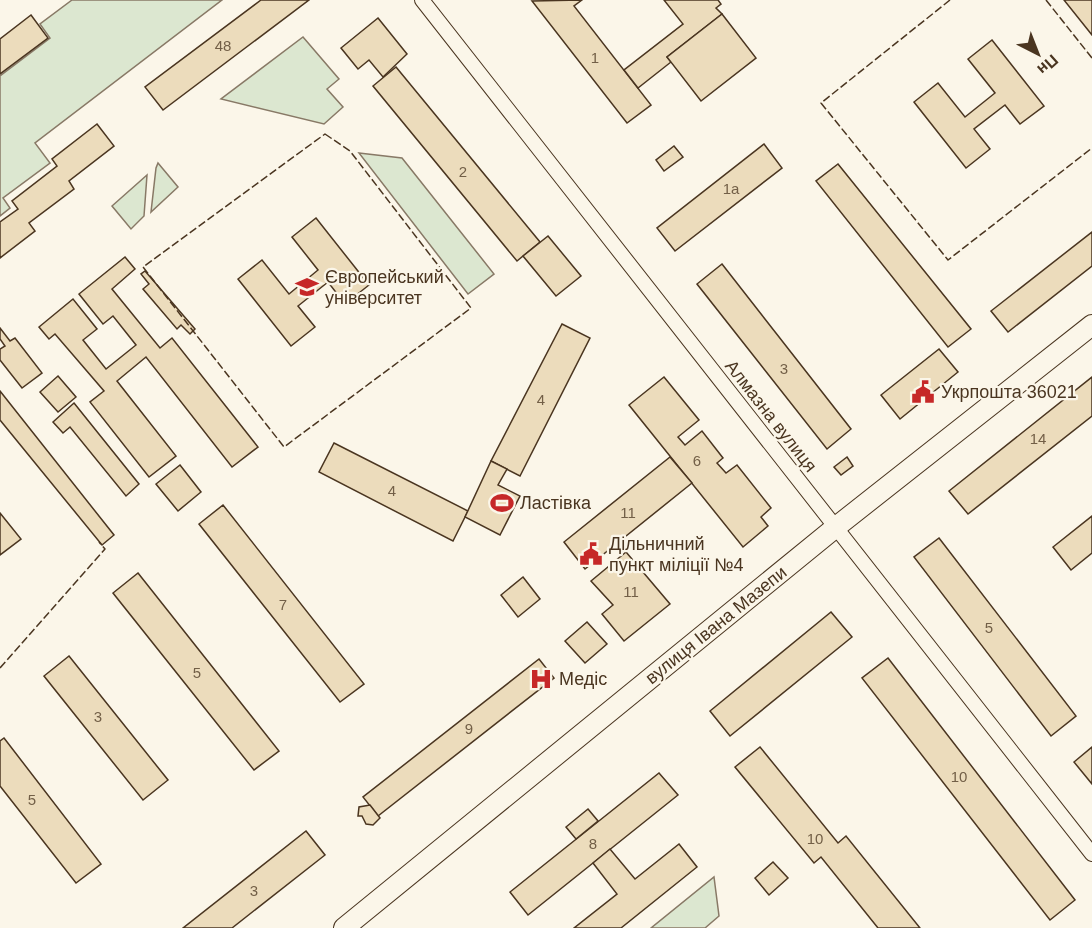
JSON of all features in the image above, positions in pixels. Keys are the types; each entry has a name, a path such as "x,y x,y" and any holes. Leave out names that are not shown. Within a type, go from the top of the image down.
{"main road":[{"name":"вулиця Івана Мазепи","path":"344,928 836,527 1092,325"}],"street":[{"name":"Алмазна вулиця","path":"422,0 1092,854"}],"green space":[{"path":"72,0 222,0 35,143 50,163 3,198 10,208 0,216 0,76 50,38 40,24"},
{"path":"303,37 339,79 327,89 343,107 324,124 221,99"},
{"path":"359,153 402,158 494,274 468,294"},
{"path":"158,163 178,187 151,212 156,168"},
{"path":"147,175 144,216 131,229 112,206"},
{"path":"714,877 719,916 705,928 651,928"}],"building":[{"path":"261,0 309,0 163,110 145,87"},
{"path":"582,0 574,6 651,105 627,123 532,1"},
{"path":"664,0 718,0 721,4 716,8 722,14 667,57 671,62 638,88 624,70 683,24"},
{"path":"1064,0 1092,0 1092,35"},
{"path":"722,14 756,58 701,101 667,57"},
{"path":"31,15 48,38 0,74 0,39"},
{"path":"378,18 407,54 383,77 369,60 358,69 341,48"},
{"path":"992,40 1044,106 1020,124 1005,105 974,129 990,149 966,168 914,102 938,83 965,117 995,93 968,59"},
{"path":"396,67 540,242 517,261 373,86"},
{"path":"97,124 114,146 69,181 74,189 29,223 35,231 0,258 0,222 18,209 12,201 57,166 52,159"},
{"path":"764,144 782,168 675,251 657,228"},
{"path":"674,146 683,157 664,171 656,160"},
{"path":"838,164 971,329 948,347 816,181"},
{"path":"316,218 369,285 345,304 328,282 298,306 315,327 291,346 238,279 262,260 289,294 318,270 292,237"},
{"path":"1092,232 1092,266 1008,332 991,311"},
{"path":"548,236 581,276 556,296 523,256"},
{"path":"125,257 135,269 112,289 160,348 172,338 258,447 232,467 146,357 117,381 176,456 149,477 90,402 104,391 55,334 49,339 39,327 73,299 97,329 83,340 106,369 136,345 113,316 103,324 79,294"},
{"path":"722,264 851,429 827,449 697,284"},
{"path":"145,271 195,329 190,334 181,325 177,329 143,289 149,284 141,274"},
{"path":"562,324 590,338 520,476 491,461"},
{"path":"0,328 10,341 15,338 42,373 22,388 0,360 0,349 5,346 0,339"},
{"path":"939,349 958,372 900,419 881,395"},
{"path":"58,376 76,397 58,412 40,392"},
{"path":"664,377 699,420 678,437 685,445 702,431 723,458 717,463 726,473 737,465 771,508 761,517 768,526 743,547 629,405"},
{"path":"1092,377 1092,416 968,514 949,491"},
{"path":"0,391 114,535 102,545 0,420"},
{"path":"74,403 139,484 126,496 70,427 63,433 53,422"},
{"path":"334,443 468,511 453,541 319,472"},
{"path":"670,457 692,483 585,569 564,542"},
{"path":"847,457 853,466 841,475 834,467"},
{"path":"491,461 507,469 498,485 520,496 500,535 465,517"},
{"path":"180,465 201,492 178,511 156,484"},
{"path":"223,505 364,684 340,702 199,524"},
{"path":"0,513 21,539 0,555"},
{"path":"1092,516 1092,553 1071,570 1053,547"},
{"path":"939,538 1076,716 1051,736 914,557"},
{"path":"626,552 670,604 624,641 602,614 613,605 591,581"},
{"path":"138,573 279,751 254,770 113,593"},
{"path":"523,577 540,599 518,617 501,595"},
{"path":"831,612 852,637 730,736 710,711"},
{"path":"587,622 607,644 585,663 565,641"},
{"path":"69,656 168,780 143,800 44,676"},
{"path":"888,658 1075,900 1050,920 862,678"},
{"path":"539,659 554,678 378,816 363,797"},
{"path":"4,738 101,864 76,883 0,786 0,741"},
{"path":"760,747 838,843 846,836 920,928 878,928 821,857 814,863 735,767"},
{"path":"1092,747 1092,784 1074,762"},
{"path":"659,773 678,795 528,915 510,892"},
{"path":"370,805 380,818 373,825 366,824 362,816 358,816 359,807"},
{"path":"588,809 598,821 576,839 566,827"},
{"path":"306,831 325,855 232,928 183,928"},
{"path":"679,844 697,867 621,928 574,928 617,894 593,863 610,849 635,879"},
{"path":"773,862 788,878 769,895 755,878"}],"fence":[{"path":"950,0 821,103 948,260 1092,148"},
{"path":"1046,0 1092,58"},
{"path":"325,134 350,151 471,308 284,447 143,267 325,134"},
{"path":"0,668 105,549 99,542"}],"place":[{"name":"Європейський університет","path":"307,287"},
{"name":"Укрпошта 36021","path":"923,392"},
{"name":"Ластівка","path":"502,503"},
{"name":"Дільничний пункт міліції №4","path":"591,554"},
{"name":"Медіс","path":"541,679"}]}
